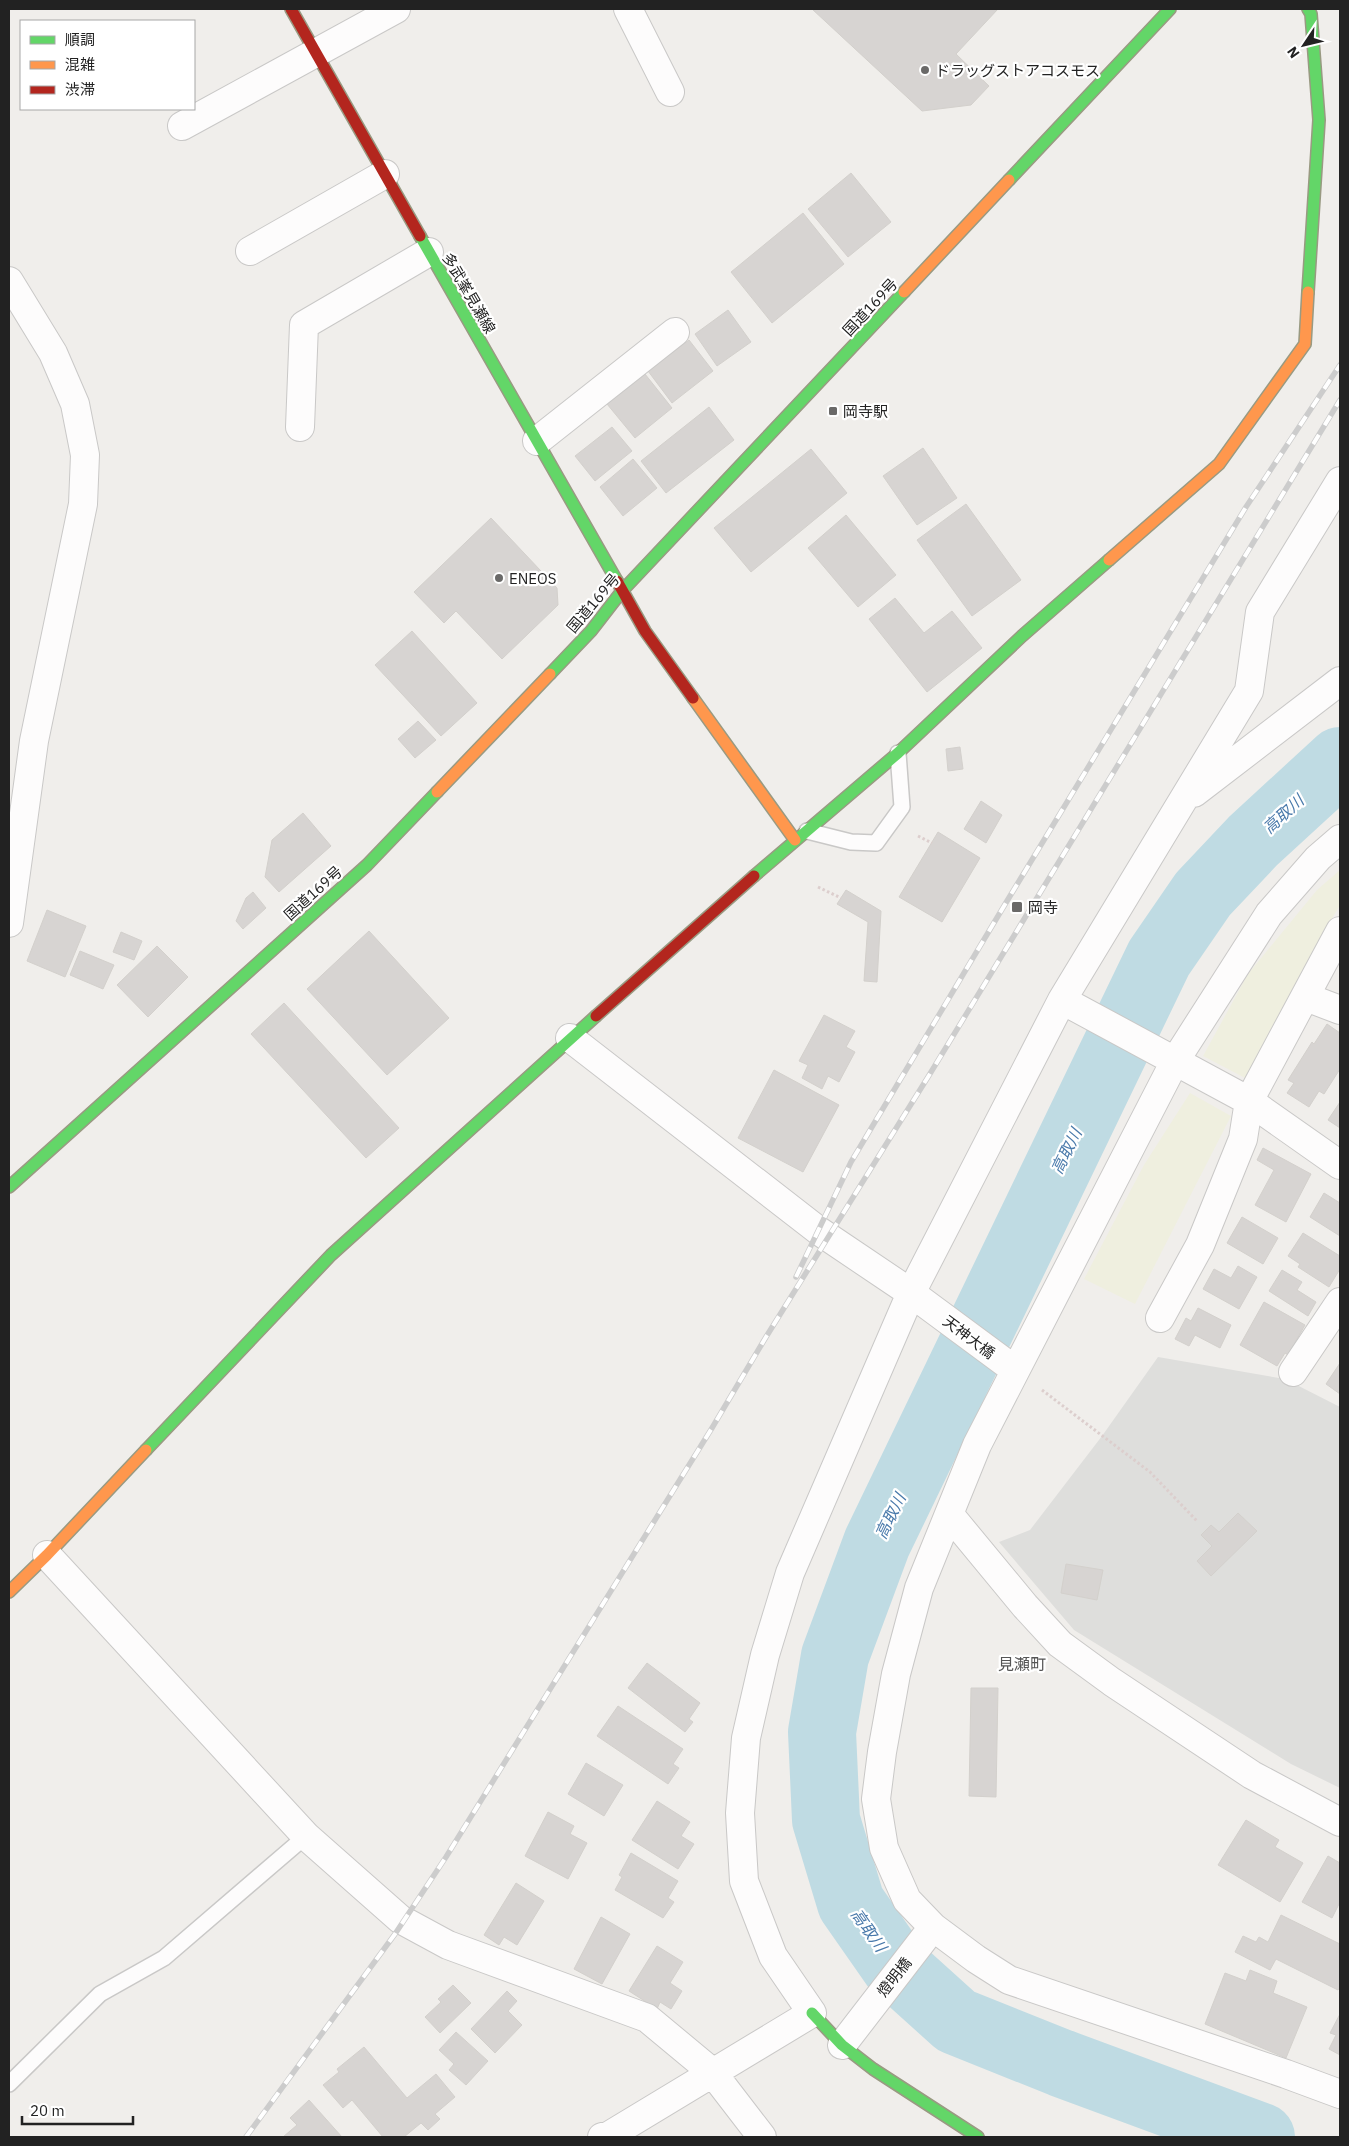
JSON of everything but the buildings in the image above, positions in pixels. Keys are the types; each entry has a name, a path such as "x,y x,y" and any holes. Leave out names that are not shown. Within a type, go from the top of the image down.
{"main road":[{"name":"多武峯見瀬線","path":"291,9 645,631 794,840"},
{"name":"国道169号","path":"9,1187 367,865 591,631 622,591 1170,9"},
{"path":"9,1592 47,1555 331,1255 570,1038 794,840 898,754 1022,636 1219,464 1305,344 1319,120 1308,9"},
{"path":"812,2013 842,2044 872,2069 978,2137"}],"street":[{"path":"182,126 396,9"},
{"path":"628,9 670,92"},
{"path":"250,251 385,174"},
{"path":"300,427 304,325 429,252"},
{"path":"9,281 54,353 75,404 85,455 83,504 34,741 9,923"},
{"path":"536,441 675,332"},
{"path":"602,2137 610,2135 812,2013 773,1956 744,1881 740,1813 746,1738 765,1655 790,1573 911,1293 1068,1003 1183,801 1249,691 1260,612 1340,481"},
{"path":"1183,801 1340,681"},
{"path":"1340,839 1318,858 1270,914 1167,1057 1010,1367 919,1588 896,1674 882,1752 876,1799 884,1848 907,1900 927,1934 1009,1980 1340,2094"},
{"path":"1160,1318 1200,1245 1243,1139 1249,1102 1340,931"},
{"path":"1306,997 1340,1010"},
{"path":"1068,1003 1249,1102 1340,1165"},
{"name":"天神大橋","path":"570,1038 819,1231 911,1293 1010,1367"},
{"path":"1293,1372 1340,1302"},
{"path":"949,1514 1024,1606 1060,1644 1112,1682 1252,1775 1340,1822"},
{"path":"47,1555 306,1836 400,1919 448,1945 647,2018 712,2072 762,2137"},
{"name":"燈明橋","path":"842,2044 927,1934"}],"lane":[{"path":"807,830 851,842 876,843 902,807 898,754"},
{"path":"9,2084 100,1994 164,1958 306,1836"}],"path":[{"path":"918,836 932,843"},
{"path":"818,886 841,898"},
{"path":"1010,1367 1150,1472 1197,1521"}],"shaded area":[{"path":"1158,1357 1285,1379 1340,1407 1340,1788 1291,1764 1074,1630 999,1542 1030,1530 1102,1436"}],"green space":[{"path":"1340,870 1340,905 1249,1080 1203,1056 1248,974 1317,890"},
{"path":"1190,1093 1231,1116 1135,1304 1084,1279 1144,1165"}],"waterway":[{"name":"高取川","path":"1261,2137 1061,2063 956,2021 895,1966 851,1903 826,1820 822,1732 835,1656 877,1543 1159,958 1203,894 1253,841 1340,761"}],"railway":[{"path":"796,1277 851,1162 1246,507 1340,365"},
{"path":"246,2137 395,1934 446,1857 928,1077 1340,400"}],"traffic: fast":[{"path":"1009,180 1170,9"},
{"path":"1308,9 1311,14 1319,120 1308,292"},
{"path":"420,236 617,581"},
{"path":"550,674 591,631 622,591 904,292"},
{"path":"754,876 898,753 1022,636 1109,560"},
{"path":"9,1187 367,865 437,792"},
{"path":"146,1450 331,1255 596,1016"},
{"path":"812,2013 842,2045 873,2069 978,2137"}],"traffic: slow":[{"path":"904,292 1009,180"},
{"path":"1109,560 1219,464 1305,344 1308,292"},
{"path":"437,792 550,674"},
{"path":"693,698 795,840"},
{"path":"9,1592 47,1555 146,1450"}],"traffic: jam":[{"path":"291,9 420,236"},
{"path":"617,581 645,631 693,698"},
{"path":"596,1016 754,876"}],"place":[{"name":"ドラッグストアコスモス","path":"925,70"},
{"name":"岡寺駅","path":"833,411"},
{"name":"ENEOS","path":"499,578"},
{"name":"岡寺","path":"1017,907"}],"district":[{"name":"見瀬町","path":"1022,1664"}]}
